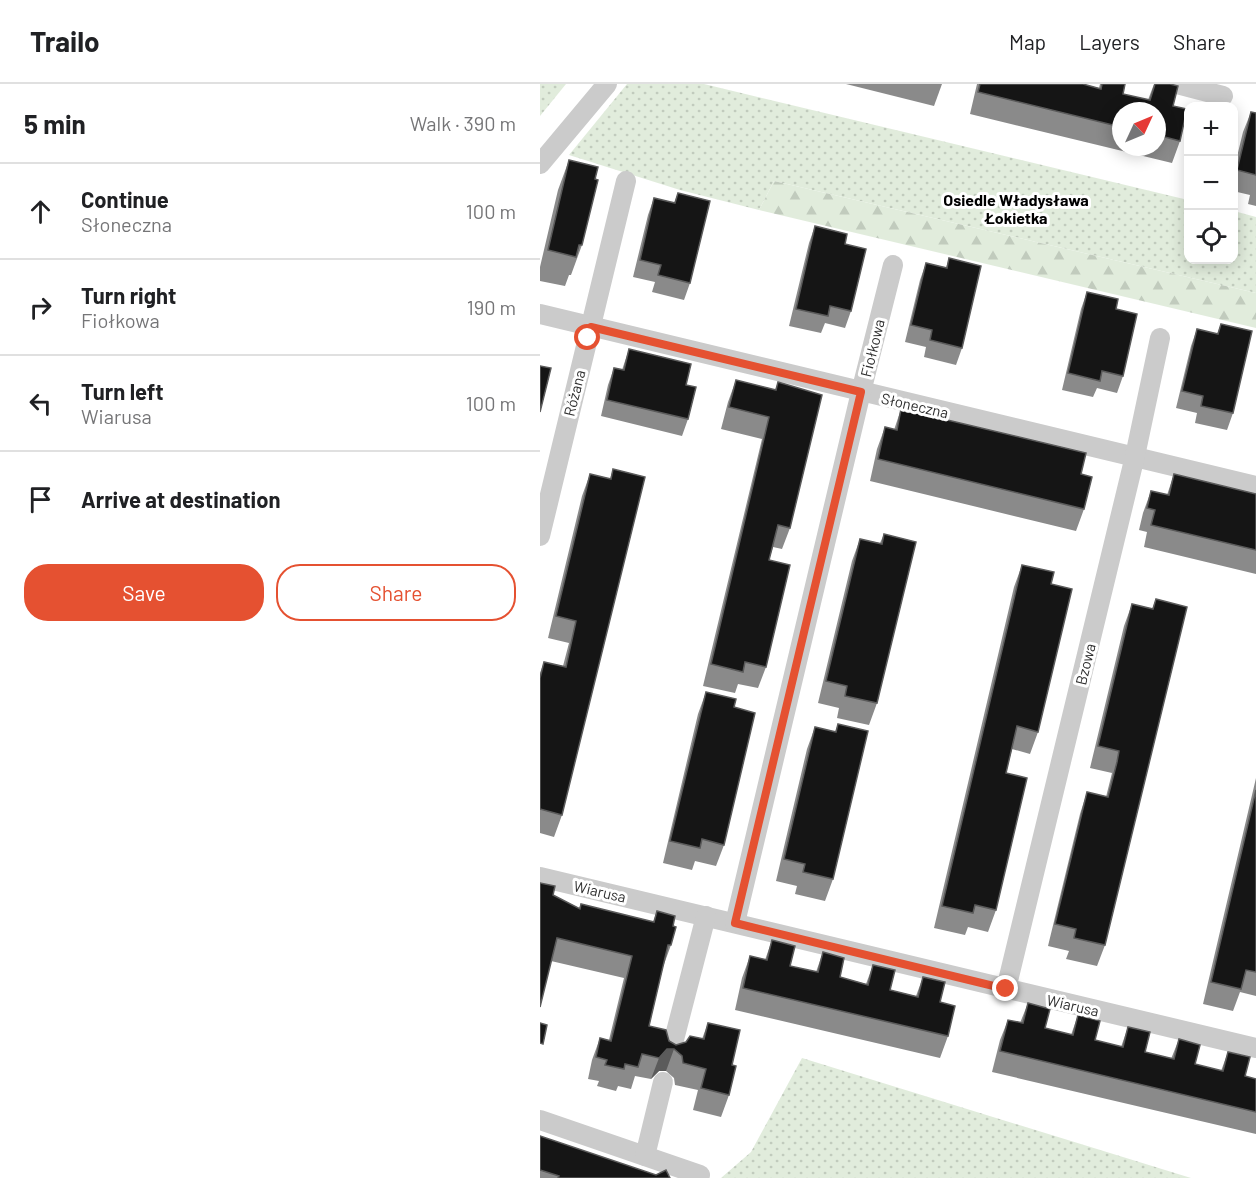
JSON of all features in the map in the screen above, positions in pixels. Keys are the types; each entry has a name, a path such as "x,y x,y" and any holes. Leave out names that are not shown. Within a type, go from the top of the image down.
{"street":[{"path":"540,164 607,84"},
{"path":"1177,84 1224,96"},
{"name":"Różana","path":"540,536 626,181"},
{"name":"Fiołkowa","path":"735,923 893,265"},
{"name":"Słoneczna","path":"540,314 1256,486"},
{"name":"Bzowa","path":"1006,989 1135,456 1160,338"},
{"name":"Wiarusa","path":"540,877 1256,1048"},
{"path":"670,1055 706,916"},
{"path":"645,1156 663,1082"},
{"path":"540,1120 700,1175"}],"green space":[{"path":"540,84 566,84 540,116"},
{"path":"627,84 704,84 1184,199 1184,264 1238,264 1238,212 1256,217 1256,293 774,181 759,210 680,190 569,155"},
{"path":"774,181 1256,293 1256,328 759,210"},
{"path":"802,1058 1191,1178 721,1178 751,1152"}],"building":[{"path":"980,84 1083,84 1101,89 1102,84 1125,84 1123,94 1150,100 1155,84 1170,84 1178,86 1173,106 1184,108 1184,123 1180,141 1166,137 1166,102 1112,102 1112,125 978,92"},
{"path":"1251,112 1256,113 1256,175 1238,170"},
{"path":"569,160 598,167 595,179 598,180 582,245 579,245 576,257 548,250"},
{"path":"678,193 710,201 690,283 658,275 661,265 640,260 654,198 675,203"},
{"path":"815,226 847,234 845,244 866,249 851,311 830,306 828,316 796,309"},
{"path":"949,258 981,266 962,348 930,340 932,330 911,325 926,263 947,268"},
{"path":"1087,292 1118,299 1116,309 1137,314 1123,376 1102,371 1100,381 1068,373"},
{"path":"1221,324 1252,331 1233,413 1201,406 1203,396 1182,391 1197,329 1218,334"},
{"path":"629,349 691,364 686,385 696,387 688,419 607,400 614,368 624,370"},
{"path":"540,366 551,368 540,412"},
{"path":"736,380 776,390 778,382 822,395 790,528 778,525 769,560 790,565 766,667 745,662 743,672 711,664 769,417 729,407"},
{"path":"901,409 1086,453 1081,474 1092,477 1084,509 878,459 885,427 897,430"},
{"path":"613,469 645,477 562,815 540,809 540,678 544,662 566,667 576,621 556,616 590,474 611,479"},
{"path":"1174,474 1256,494 1256,550 1151,525 1155,510 1147,508 1151,491 1169,495"},
{"path":"884,534 916,542 877,703 845,696 847,686 826,681 860,539 882,544"},
{"path":"1022,565 1054,572 1051,584 1072,589 1038,732 1017,726 1006,773 1027,778 996,910 975,905 973,913 942,906"},
{"path":"1156,599 1187,607 1105,945 1074,938 1076,929 1055,924 1087,792 1108,797 1117,762 1119,751 1098,746 1132,604 1153,609"},
{"path":"706,692 736,699 734,707 755,713 724,845 702,839 700,848 670,841"},
{"path":"838,724 868,731 833,879 803,872 805,864 784,859 815,727 836,732"},
{"path":"1256,790 1256,972 1246,970 1241,989 1211,982"},
{"path":"540,883 555,886 553,895 580,909 581,904 654,922 657,911 675,916 673,926 676,927 671,945 668,945 649,1026 666,1030 669,1041 676,1045 686,1042 690,1036 704,1039 708,1023 740,1030 732,1065 736,1066 729,1095 701,1088 706,1069 683,1063 682,1056 674,1049 667,1049 659,1058 642,1054 638,1067 625,1064 624,1069 605,1065 607,1060 596,1057 600,1038 611,1041 632,956 557,938 540,1007"},
{"path":"772,940 795,946 790,966 818,972 823,952 844,958 840,977 868,985 873,965 895,970 890,990 918,997 923,977 945,982 940,1002 955,1006 948,1036 743,988 750,956 767,960"},
{"path":"1028,1003 1050,1009 1045,1028 1073,1035 1078,1015 1100,1021 1095,1040 1123,1047 1128,1027 1150,1032 1145,1052 1174,1059 1179,1039 1200,1045 1195,1064 1223,1071 1228,1052 1250,1057 1245,1076 1256,1079 1256,1112 1000,1051 1008,1020 1023,1023"},
{"path":"540,1023 547,1025 543,1044 540,1043"},
{"path":"540,1136 656,1175 666,1170 670,1178 558,1178 559,1176 540,1170"}],"district":[{"name":"Osiedle Władysława Łokietka","path":"1016,208"}],"route":[{"path":"588,338 591,327 861,392 735,923 1006,989"}]}
